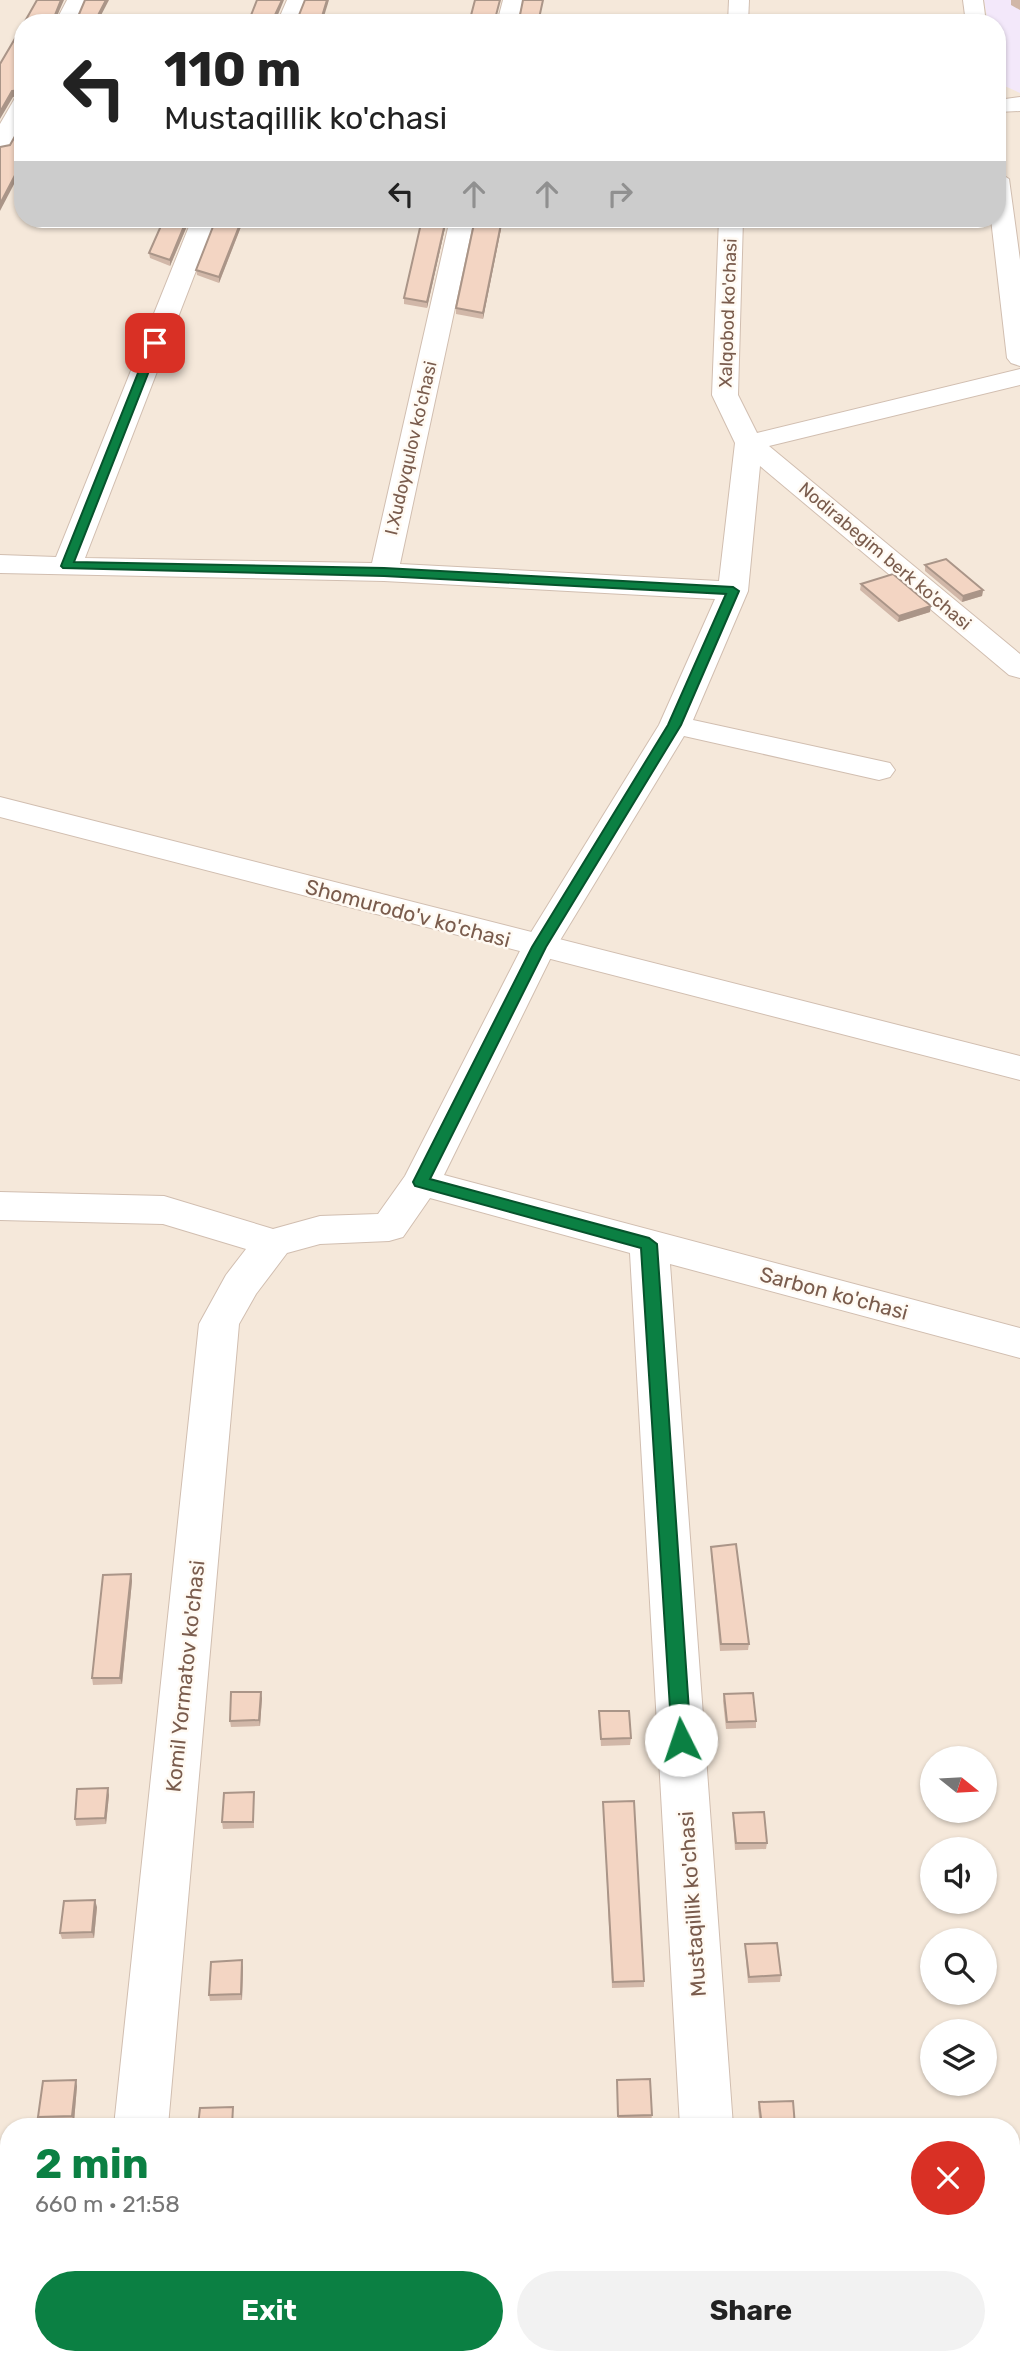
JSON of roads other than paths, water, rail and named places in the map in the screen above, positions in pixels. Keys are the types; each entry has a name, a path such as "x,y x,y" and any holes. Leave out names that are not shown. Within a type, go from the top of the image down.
{"street":[{"path":"0,144 14,117"},
{"path":"67,566 200,228"},
{"name":"I.Xudoyqulov ko'chasi","path":"384,572 460,228"},
{"name":"Xalqobod ko'chasi","path":"731,228 725,395 749,443"},
{"path":"1004,228 1020,358"},
{"path":"0,1206 164,1210 273,1243 320,1230 389,1227 421,1182 539,947 675,725 733,591 749,443 1008,380 1020,401"},
{"name":"Nodirabegim berk ko'chasi","path":"749,443 1020,669"},
{"path":"0,564 384,572 733,591"},
{"path":"675,725 879,770"},
{"name":"Shomurodo'v ko'chasi","path":"0,807 1020,1068"},
{"path":"421,1182 649,1244"},
{"name":"Komil Yormatov ko'chasi","path":"142,2118 219,1324 240,1285 273,1243"},
{"name":"Sarbon ko'chasi","path":"649,1244 1020,1343"},
{"name":"Mustaqillik ko'chasi","path":"649,1244 706,2118"}]}
